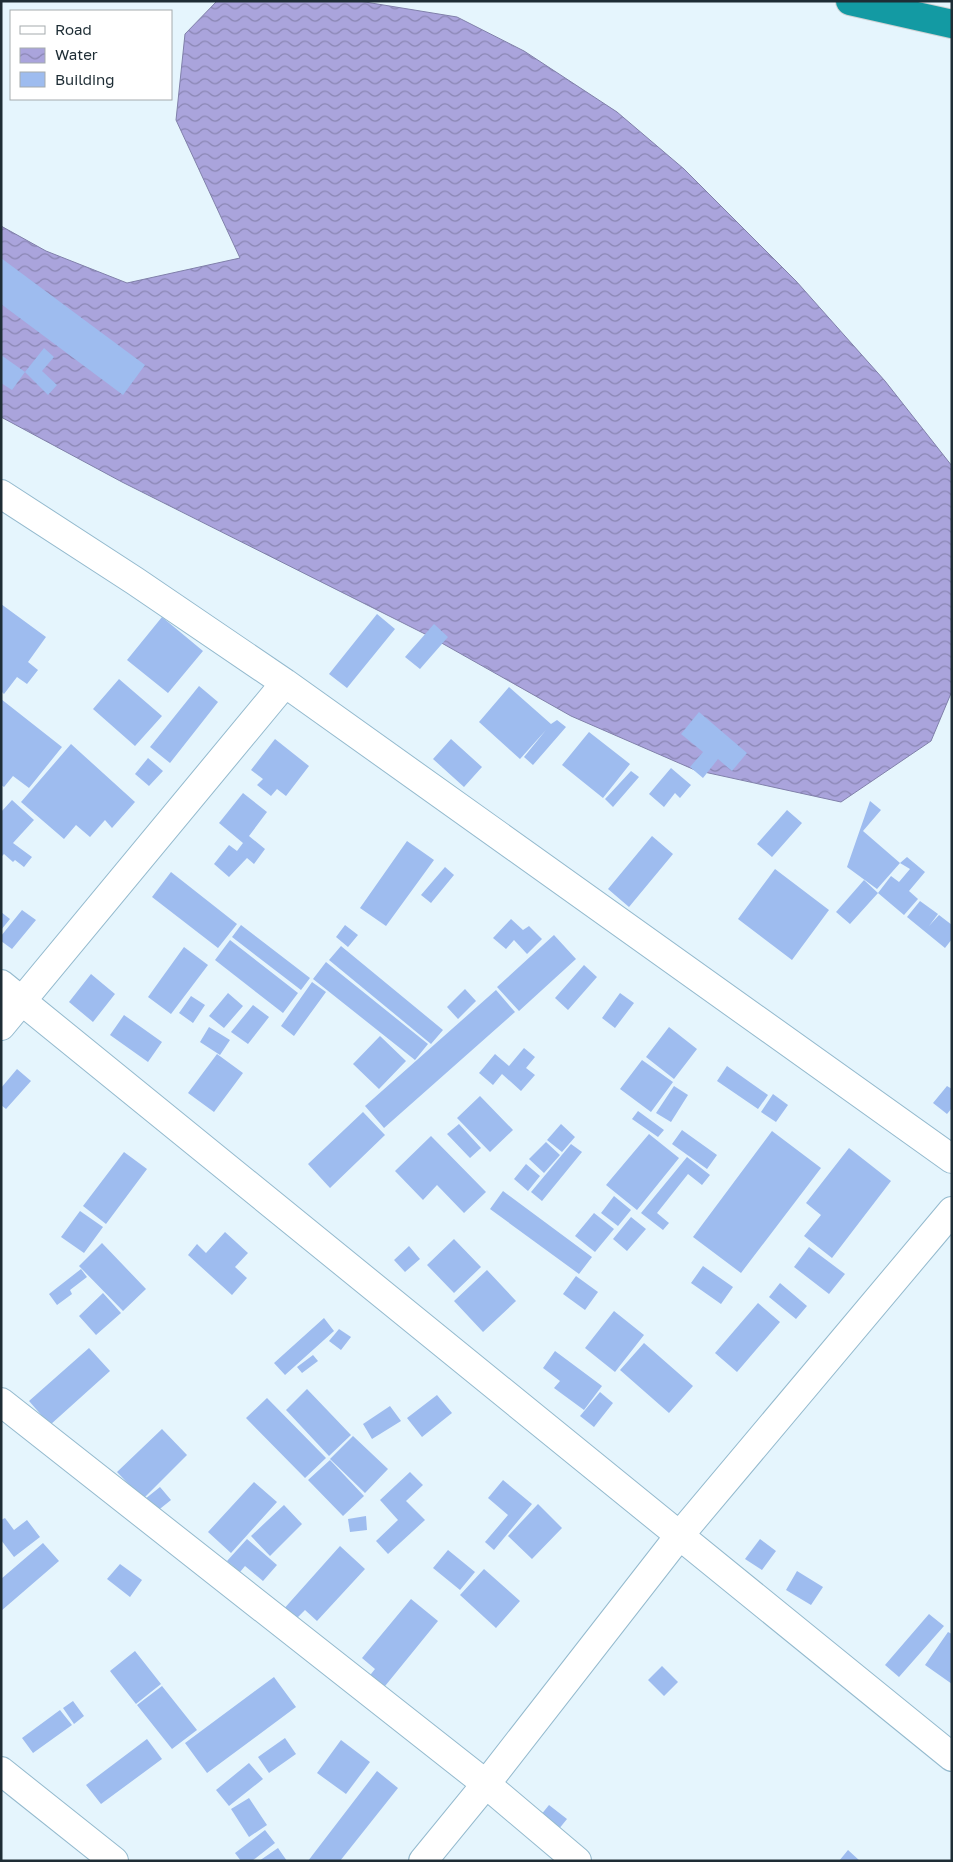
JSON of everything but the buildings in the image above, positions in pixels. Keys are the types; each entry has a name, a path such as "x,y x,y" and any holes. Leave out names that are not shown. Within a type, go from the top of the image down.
{"highway":[{"path":"850,1 952,24"}],"street":[{"path":"1,494 135,581 285,683 952,1159"},
{"path":"1,1026 285,683"},
{"path":"1,984 952,1757"},
{"path":"424,1861 679,1536 952,1211"},
{"path":"1,1402 486,1784 577,1861"},
{"path":"1,1771 114,1861"}],"water":[{"path":"217,1 359,1 457,17 524,51 617,112 684,169 796,281 885,381 952,466 952,691 931,741 841,802 695,770 571,716 431,637 122,482 1,417 1,226 46,251 127,283 240,258 176,120 185,34"}]}
